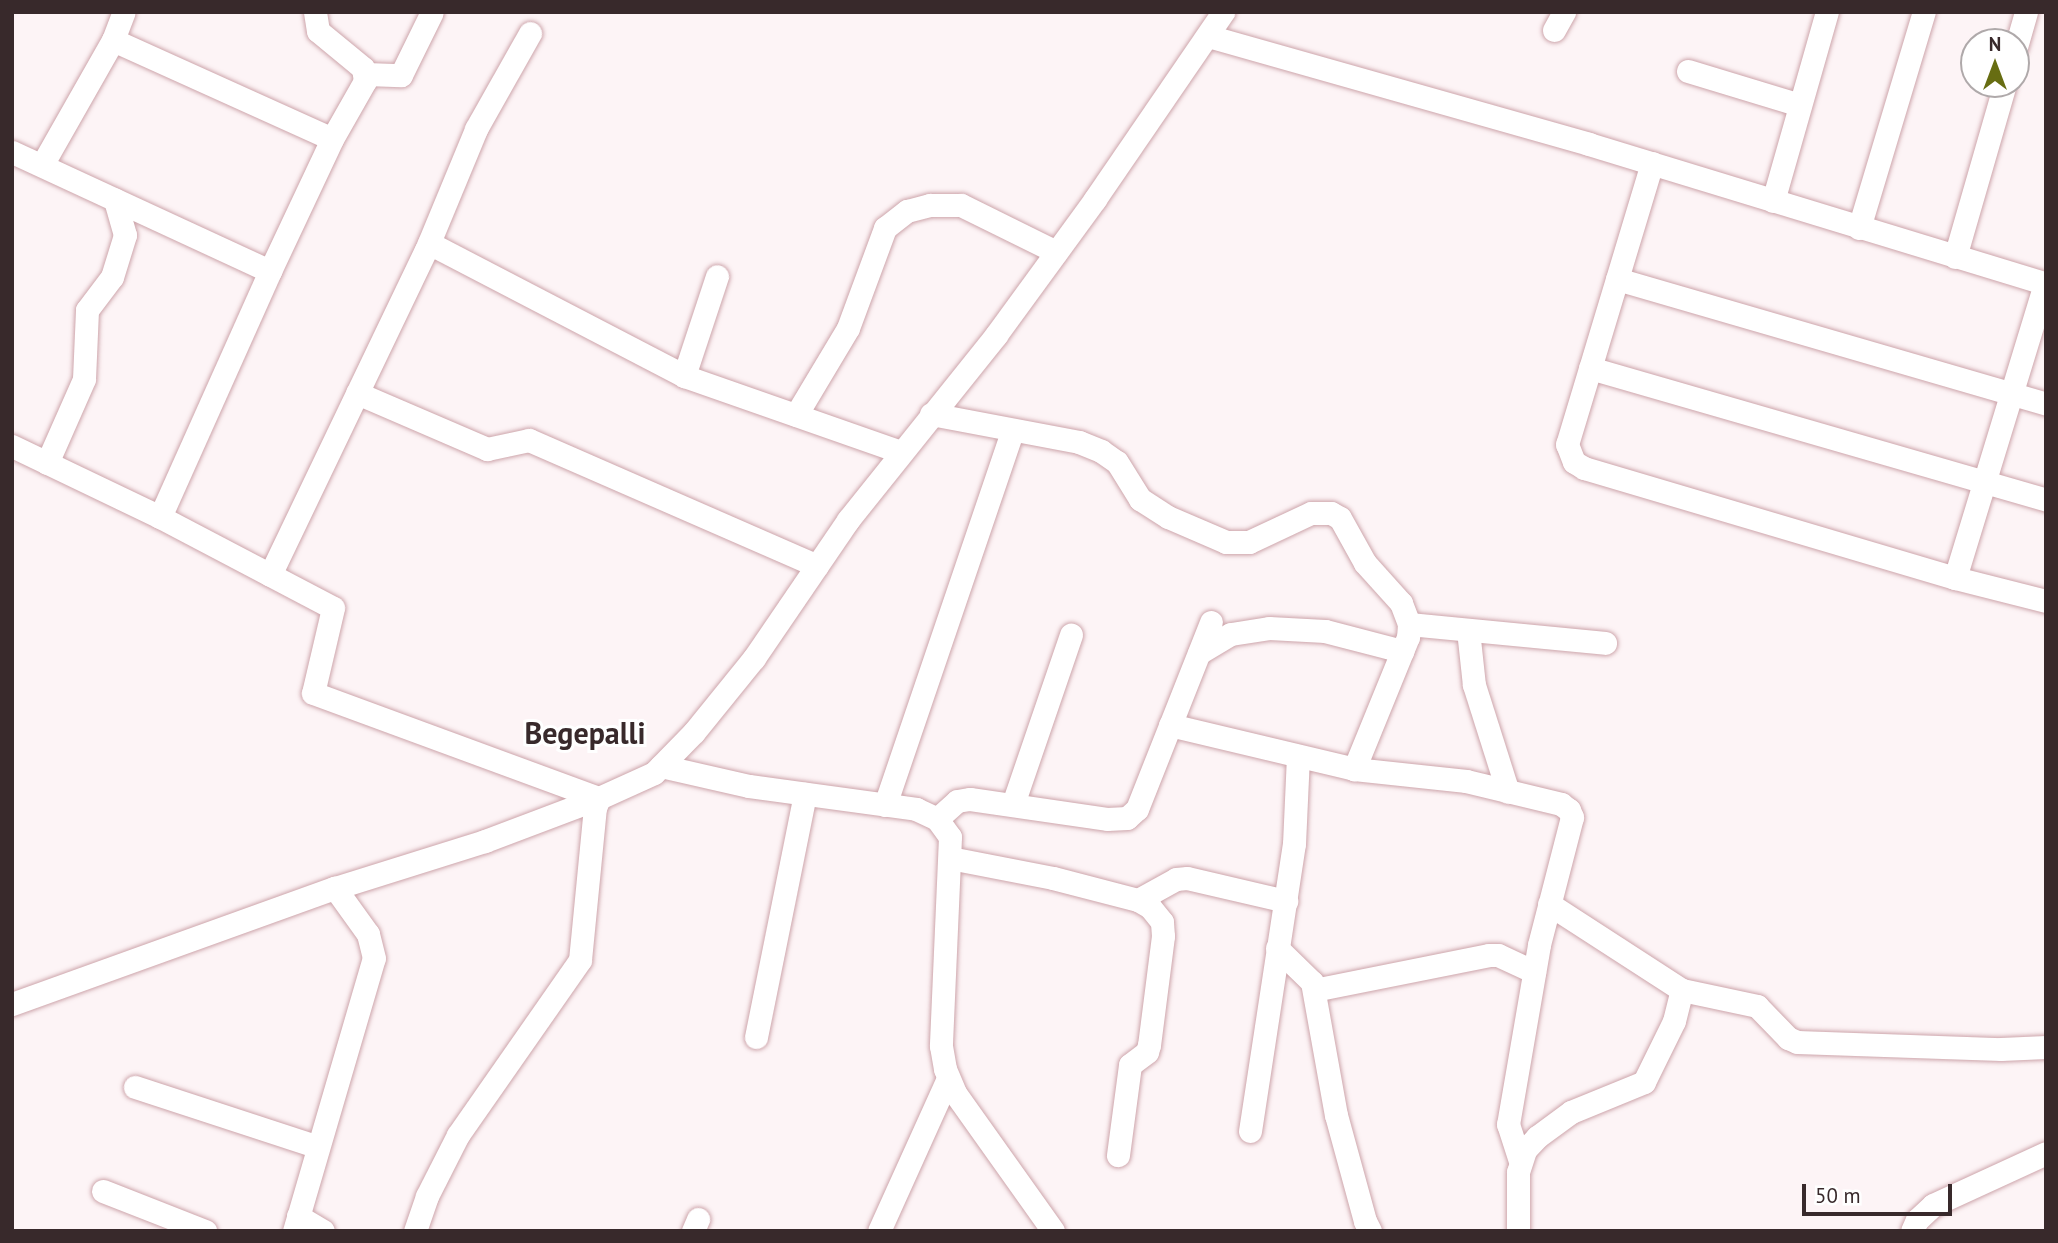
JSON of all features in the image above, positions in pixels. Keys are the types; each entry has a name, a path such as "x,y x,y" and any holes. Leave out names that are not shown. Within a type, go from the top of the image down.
{"street":[{"path":"42,165 113,40 124,12"},
{"path":"314,12 318,32 363,68 366,74"},
{"path":"366,74 401,75 408,66 432,12"},
{"path":"1773,201 1827,12"},
{"path":"1859,228 1924,12"},
{"path":"12,1004 335,888 485,841 654,774 694,732 754,658 817,566 901,452 996,335 1208,36 1218,13"},
{"path":"270,575 429,243 476,129 530,33"},
{"path":"1208,36 1652,163 2046,284 1955,578"},
{"path":"113,40 332,139"},
{"path":"1688,71 1800,105"},
{"path":"160,517 270,271 366,74"},
{"path":"1955,257 2001,98"},
{"path":"12,152 270,271"},
{"path":"1652,163 1567,444 1574,462 1584,468 1955,578 2046,601"},
{"path":"47,463 84,379 87,310 112,276 125,235 115,198"},
{"path":"796,415 848,328 885,228 907,211 930,205 961,205 1056,252"},
{"path":"429,243 684,376 901,452"},
{"path":"684,376 717,276"},
{"path":"1617,279 2046,404"},
{"path":"1590,368 2046,500"},
{"path":"357,393 487,449 529,440 817,566"},
{"path":"931,414 1079,442 1101,451 1117,462 1140,499 1168,517 1226,542 1249,542 1311,513 1331,513 1340,518 1365,563 1401,603 1409,624 1402,650 1354,769"},
{"path":"885,805 1012,431"},
{"path":"12,446 160,517 333,608 313,693 599,798"},
{"path":"937,819 957,801 987,800 1107,819 1127,818 1137,809 1211,622"},
{"path":"1409,624 1605,643"},
{"path":"1199,653 1231,634 1269,628 1325,631 1402,650"},
{"path":"1468,630 1474,685 1508,792"},
{"path":"1013,804 1071,635"},
{"path":"1170,725 1354,769 1466,781 1561,804 1572,817 1534,972 1508,1124 1520,1161 1518,1231"},
{"path":"1250,1132 1294,844 1298,756"},
{"path":"661,766 749,786 916,809 937,819 950,837 941,1046 948,1078 955,1093 1053,1231"},
{"path":"756,1038 805,794"},
{"path":"415,1231 427,1196 458,1135 580,960 595,808 599,798"},
{"path":"950,859 1053,878 1138,900 1150,907 1162,922 1163,936 1149,1045 1147,1052 1130,1065 1118,1155"},
{"path":"1138,900 1176,879 1187,878 1286,901"},
{"path":"323,1231 296,1224 316,1146 374,958 368,934 335,888"},
{"path":"1549,904 1682,990 1750,1002 1788,1038 1797,1042 2001,1049 2046,1047"},
{"path":"1277,948 1307,976 1314,990 1336,1115 1365,1222 1370,1231"},
{"path":"1314,990 1489,955 1498,955 1534,972"},
{"path":"1520,1161 1536,1137 1571,1112 1644,1082 1674,1021 1682,990"},
{"path":"879,1231 948,1078"},
{"path":"135,1087 316,1146"},
{"path":"1912,1231 1917,1220 1933,1205 2046,1153"},
{"path":"103,1191 205,1231"}],"district":[{"name":"Begepalli","path":"585,733"}]}
